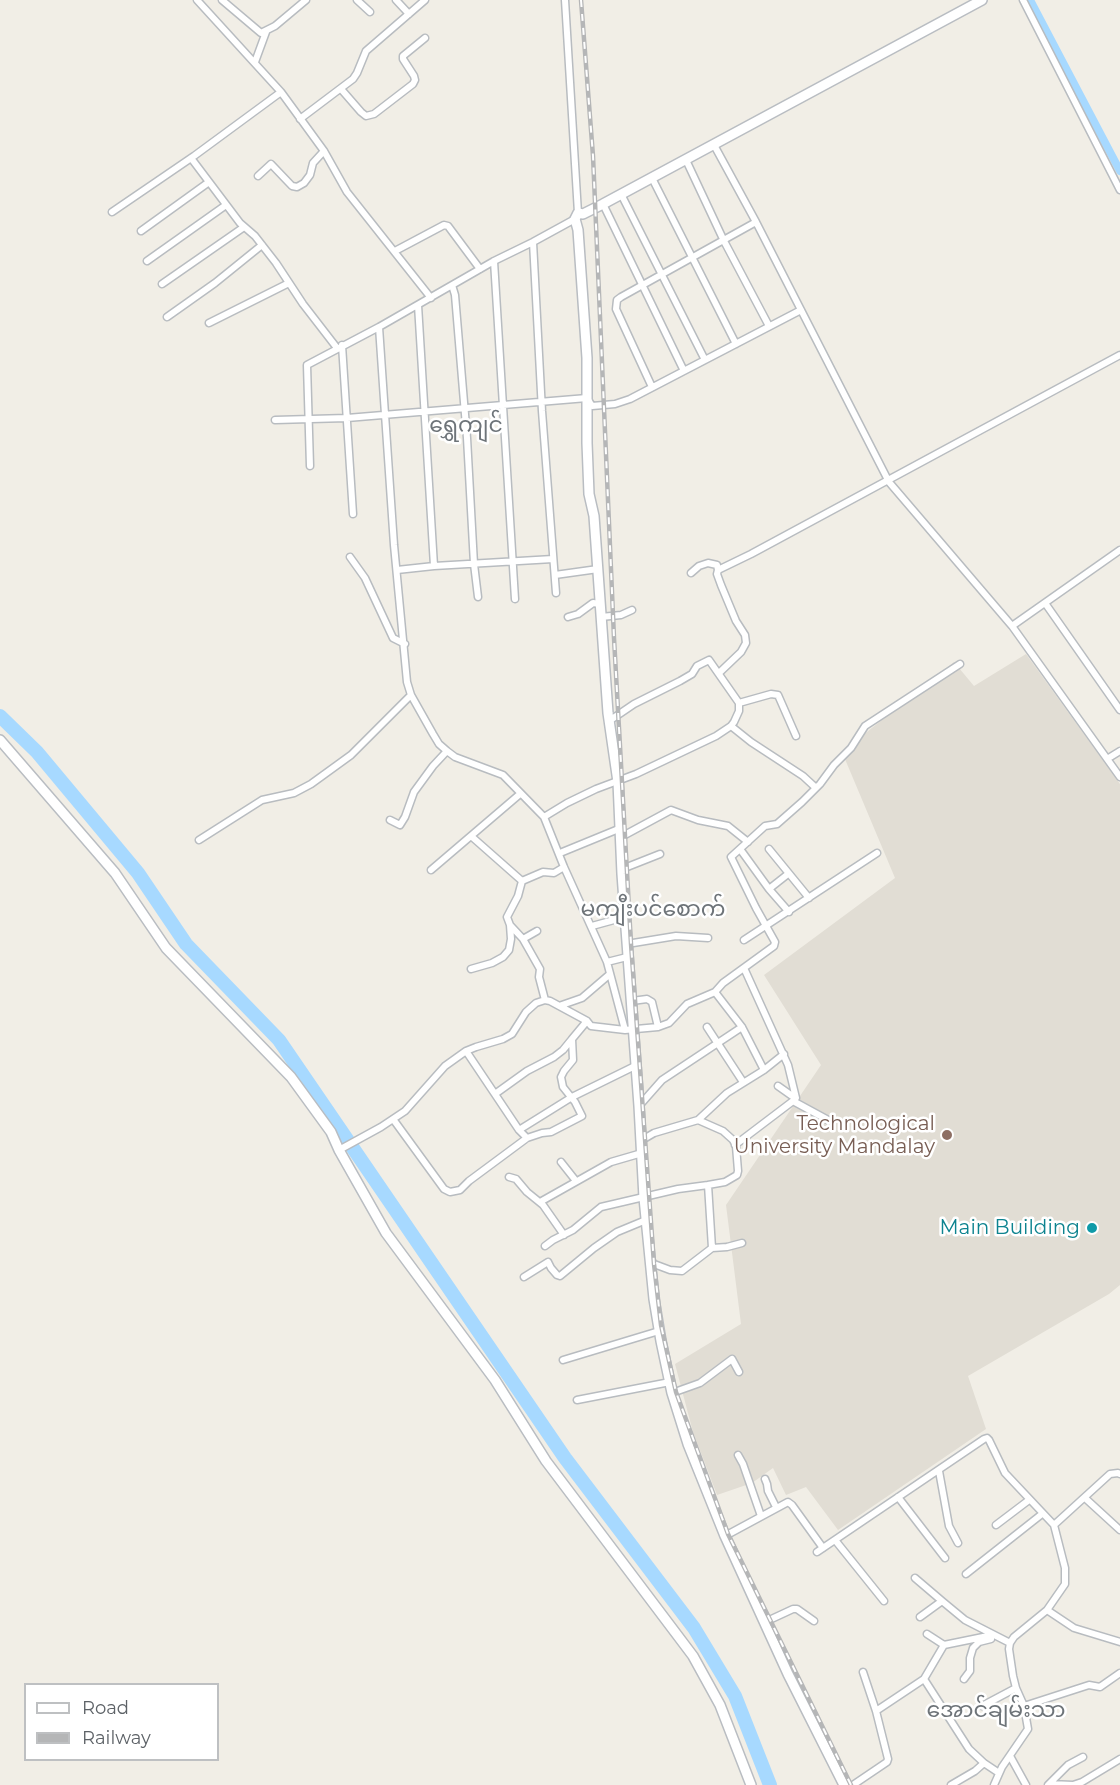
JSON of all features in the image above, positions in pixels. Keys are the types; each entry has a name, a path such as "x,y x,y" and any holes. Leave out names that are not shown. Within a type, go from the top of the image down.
{"street":[{"path":"197,0 281,92 324,150 347,192 431,298"},
{"path":"222,0 259,32 266,32 275,26 306,0"},
{"path":"357,0 370,12"},
{"path":"396,0 409,14"},
{"path":"300,118 353,79 366,51 425,0"},
{"path":"565,0 586,339 589,494 594,516 609,721 618,782 627,957 632,1001 629,1030"},
{"path":"310,466 308,365 577,216 686,160 982,0"},
{"path":"1023,0 1120,190"},
{"path":"255,62 266,32"},
{"path":"341,89 366,116 374,114 413,84 414,76 403,56 425,38"},
{"path":"112,212 281,92"},
{"path":"714,145 888,480 1012,626 1120,777"},
{"path":"258,177 271,164 292,186 297,187 304,183 310,175 313,163 324,150"},
{"path":"191,158 226,205 262,245 303,304 339,347 347,417 352,514"},
{"path":"686,160 769,326"},
{"path":"652,178 736,344"},
{"path":"141,231 209,182"},
{"path":"621,194 705,360"},
{"path":"603,204 684,371"},
{"path":"147,261 226,205"},
{"path":"652,387 615,303 621,297 756,222"},
{"path":"395,250 444,225 448,226 480,269"},
{"path":"162,284 244,227"},
{"path":"533,242 556,594"},
{"path":"167,316 215,283 262,245"},
{"path":"494,261 515,599"},
{"path":"209,323 289,283"},
{"path":"452,285 455,295 478,597"},
{"path":"418,305 434,566"},
{"path":"587,398 592,406 615,404 630,399 801,310"},
{"path":"379,327 397,570 407,682 411,695 439,744 455,757 503,775 544,817 607,962 629,1030 635,1066 654,1299 672,1393 688,1444 725,1536 788,1674 844,1785"},
{"path":"718,570 1120,355"},
{"path":"275,420 310,420 425,412 587,398"},
{"path":"1012,626 1120,550"},
{"path":"350,557 365,578 393,638 405,644"},
{"path":"397,570 553,559"},
{"path":"692,573 699,566 708,563 717,565 720,585 745,635 746,644 741,652 718,673"},
{"path":"555,575 598,569"},
{"path":"568,617 578,614 594,603 600,604"},
{"path":"1044,603 1120,710"},
{"path":"601,616 621,615 632,610"},
{"path":"544,817 567,803 691,748 731,726 739,711 739,703 709,660 697,666 692,674 634,704 609,721"},
{"path":"342,1148 405,1111 445,1066 466,1051 502,1040 512,1034 526,1012 536,1003 545,1000 586,1021 591,1026 629,1030 658,1027 669,1023 687,1004 715,992 723,983 776,944 730,859 765,826 777,824 816,788 851,748 865,726 960,664"},
{"path":"739,703 771,694 778,695 796,736"},
{"path":"199,840 262,801 294,794 311,784 351,755 411,695"},
{"path":"731,726 803,776 816,788"},
{"path":"0,740 115,873 166,948 291,1077 331,1132 342,1148 386,1233 495,1380 546,1461 693,1656 720,1705 751,1785"},
{"path":"390,820 400,825 414,792 447,751"},
{"path":"1107,759 1120,751"},
{"path":"431,870 520,794"},
{"path":"560,853 621,832 670,810 698,820 728,826 748,842"},
{"path":"471,836 522,880"},
{"path":"740,849 789,912"},
{"path":"769,849 808,898"},
{"path":"744,940 877,853"},
{"path":"622,869 660,854"},
{"path":"522,880 543,872 554,873 564,867"},
{"path":"769,889 788,874"},
{"path":"471,969 492,963 509,950 511,939 507,917 518,896 522,880"},
{"path":"592,926 625,918"},
{"path":"510,925 523,939 540,969 539,977 545,1000"},
{"path":"523,939 537,931"},
{"path":"627,944 676,936 708,938"},
{"path":"607,962 627,957"},
{"path":"744,968 784,1054 794,1099"},
{"path":"559,1006 582,998 610,975"},
{"path":"715,992 742,1028 764,1070"},
{"path":"632,1001 647,999 652,1002 658,1027"},
{"path":"495,1094 527,1071 563,1050 586,1021"},
{"path":"707,1027 743,1082"},
{"path":"639,1106 662,1080 742,1028"},
{"path":"393,1119 444,1189 450,1192 460,1190 527,1138 551,1132 582,1116 572,1097 563,1087 561,1077 573,1060 572,1039"},
{"path":"466,1051 519,1130 527,1138"},
{"path":"642,1140 654,1133 699,1120 727,1093 764,1070 784,1054"},
{"path":"519,1130 572,1097 635,1066"},
{"path":"778,1086 828,1120"},
{"path":"735,1144 794,1099"},
{"path":"545,1246 564,1235 601,1207 678,1189 724,1182 737,1175 733,1140 723,1131 699,1120"},
{"path":"540,1202 611,1162 642,1153"},
{"path":"561,1162 576,1181"},
{"path":"509,1177 516,1179 540,1202 564,1235"},
{"path":"708,1185 712,1248"},
{"path":"524,1277 548,1262 560,1276 616,1232 646,1220"},
{"path":"650,1260 670,1270 682,1271 712,1248 742,1243"},
{"path":"563,1360 659,1331"},
{"path":"672,1393 700,1383 732,1359 739,1372"},
{"path":"576,1400 669,1382"},
{"path":"725,1536 783,1503 789,1502 820,1550 987,1438 1005,1473 1054,1526 1065,1568 1065,1584 1047,1610 1014,1637 1010,1643 1016,1688 1024,1706 1028,1729 999,1773 994,1785"},
{"path":"738,1455 761,1516"},
{"path":"939,1471 949,1526 958,1543"},
{"path":"1054,1526 1110,1474 1120,1474"},
{"path":"765,1479 776,1507"},
{"path":"898,1497 945,1558"},
{"path":"1085,1498 1120,1530"},
{"path":"996,1525 1029,1500"},
{"path":"966,1574 1042,1514"},
{"path":"835,1540 884,1601"},
{"path":"915,1578 964,1620 1010,1643"},
{"path":"920,1617 942,1601"},
{"path":"765,1622 792,1609 797,1609 814,1621"},
{"path":"1047,1610 1074,1628 1120,1642"},
{"path":"927,1634 944,1645 996,1636"},
{"path":"964,1679 970,1671 971,1654 975,1645 996,1636"},
{"path":"876,1711 924,1679 944,1645"},
{"path":"853,1785 887,1762 876,1711 863,1672"},
{"path":"1024,1706 1088,1686 1100,1687 1120,1673"},
{"path":"924,1679 958,1728 969,1749 999,1773"},
{"path":"982,1706 1016,1688"},
{"path":"1010,1756 1026,1785"},
{"path":"1049,1784 1068,1765 1083,1757"},
{"path":"1049,1784 1073,1785 1082,1782 1120,1759"},
{"path":"951,1785 984,1763"}],"shaded area":[{"name":"Technological University Mandalay","path":"1026,654 1120,784 1120,1285 1109,1294 968,1376 986,1429 838,1530 806,1487 786,1495 773,1468 752,1483 717,1495 693,1432 675,1364 741,1324 726,1205 821,1065 764,975 895,878 842,752 954,662 974,686"}],"waterway":[{"path":"1030,0 1120,171"},
{"path":"0,716 37,752 138,873 186,944 279,1040 565,1458 694,1628 735,1696 770,1785"}],"railway":[{"path":"581,0 593,156 614,638 631,944 654,1264 661,1325 676,1392 728,1534 851,1785"}],"place":[{"name":"Technological University Mandalay","path":"947,1135"},
{"name":"Main Building","path":"1092,1228"}],"district":[{"name":"ရွှေကျင်","path":"466,426"},
{"name":"မကျီးပင်စောက်","path":"653,910"},
{"name":"အောင်ချမ်းသာ","path":"996,1711"}]}
